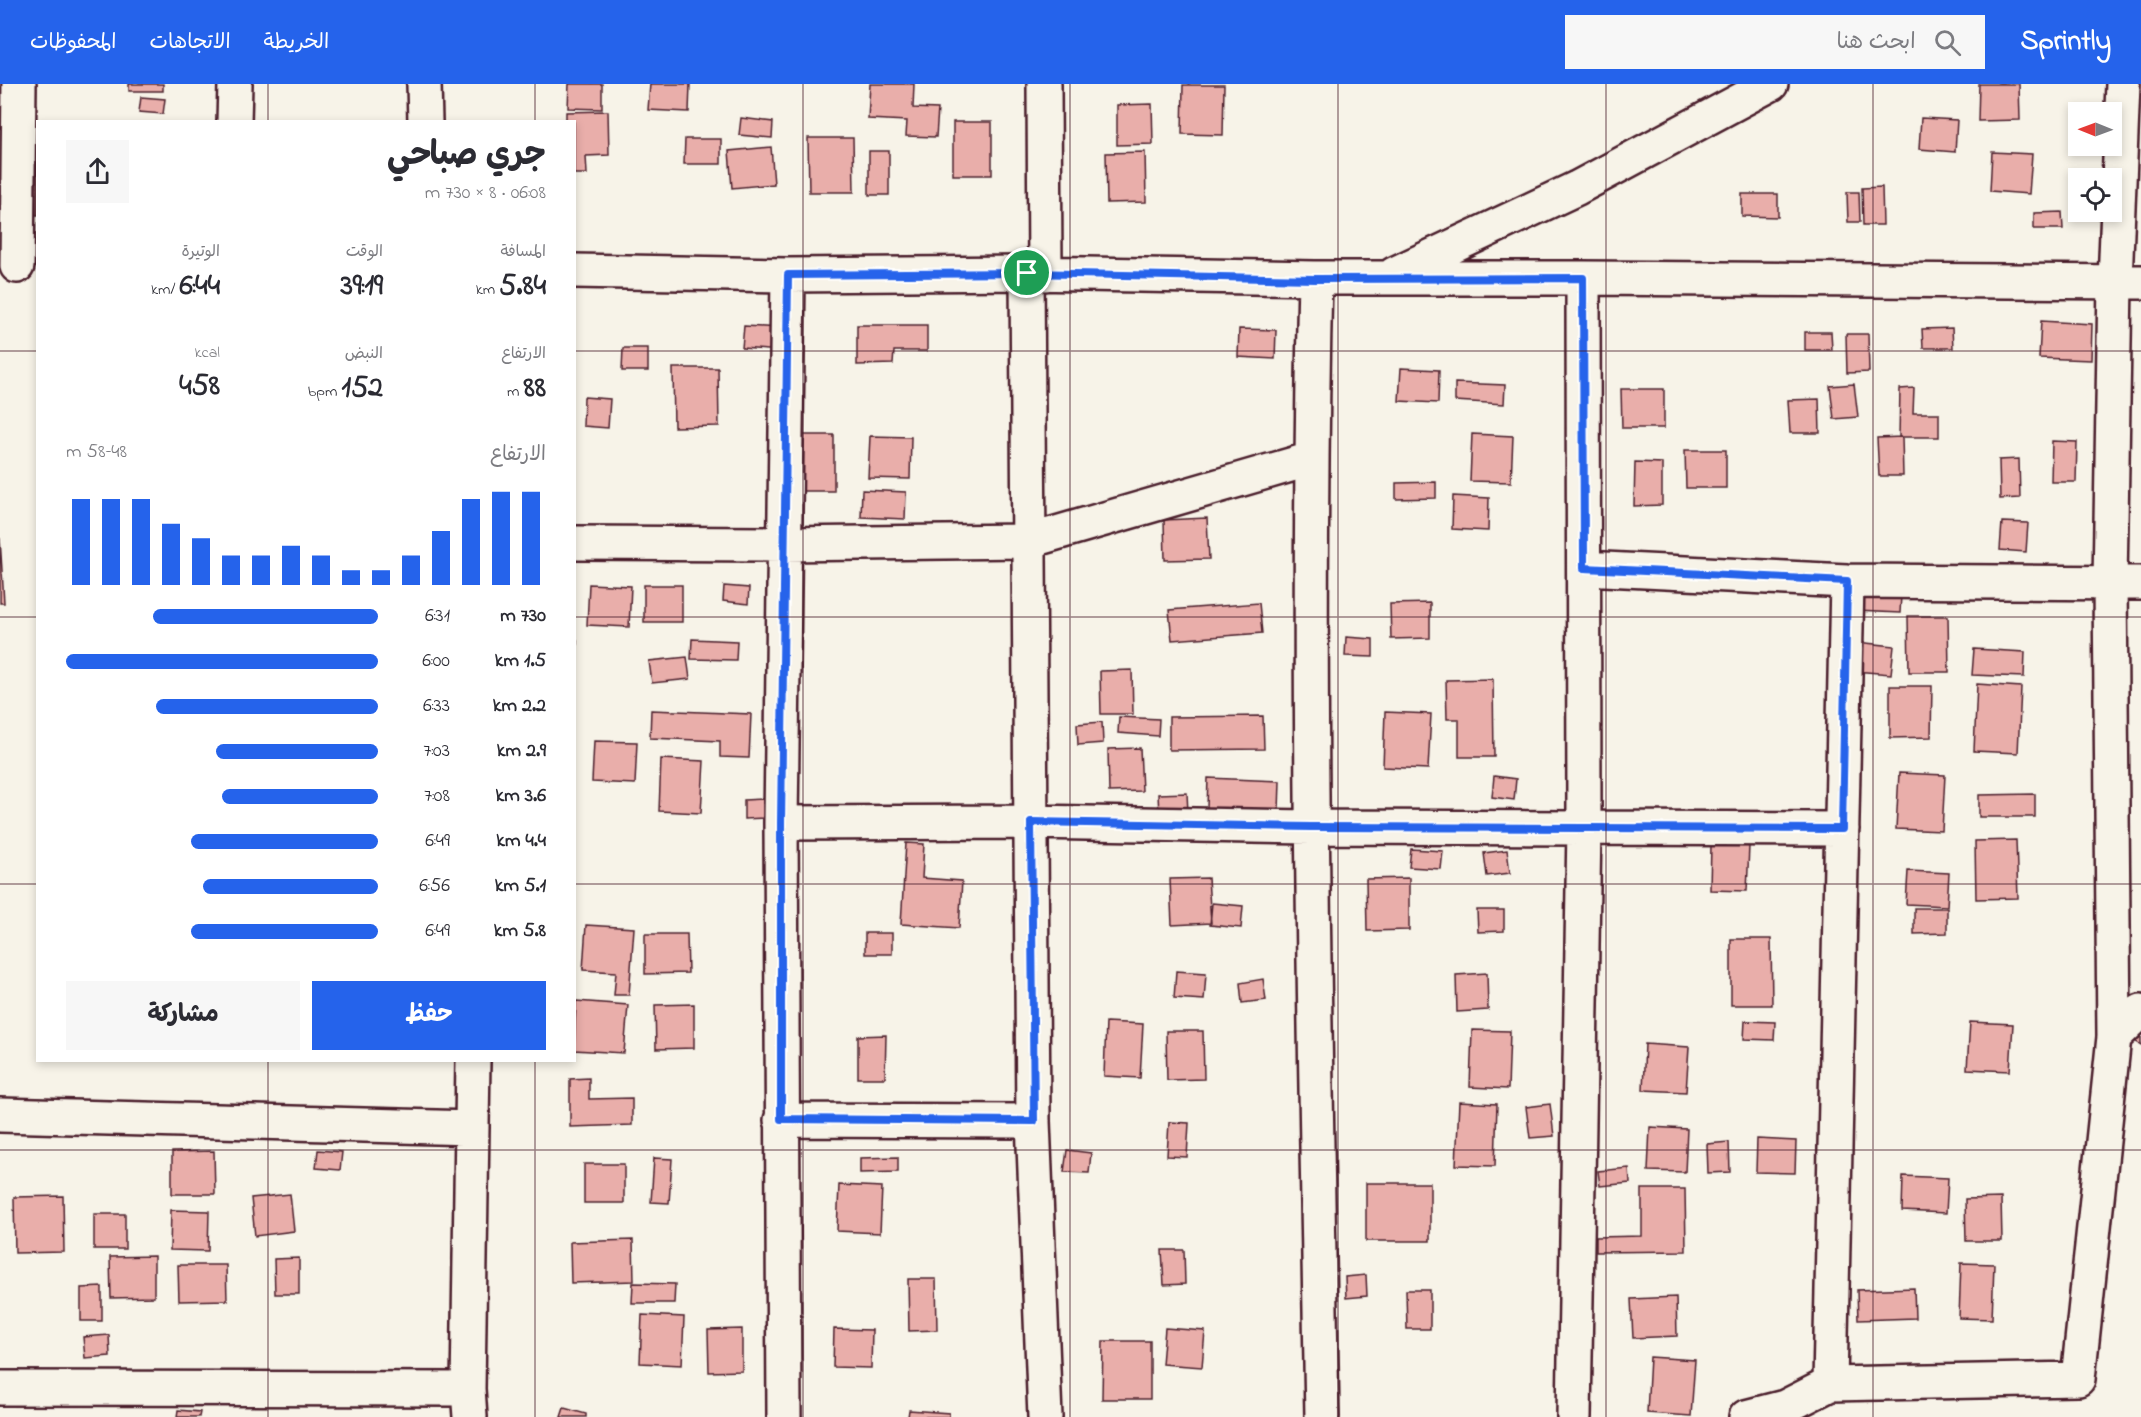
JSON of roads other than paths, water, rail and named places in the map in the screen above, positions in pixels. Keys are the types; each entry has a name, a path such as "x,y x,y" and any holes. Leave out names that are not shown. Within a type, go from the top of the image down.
{"street":[{"path":"18,266 19,84"},
{"path":"234,120 235,84"},
{"path":"424,84 425,120"},
{"path":"1044,84 1029,541 1034,1121 1045,1417"},
{"path":"1387,278 1577,188 1771,84"},
{"path":"1746,1417 1785,1407 1830,1384 2078,1379 2114,1037 2126,583 2128,282 2123,84"},
{"path":"576,271 788,275 1036,274 1315,279 1583,278 2128,282"},
{"path":"784,1417 781,824 788,275"},
{"path":"1574,1417 1584,827 1583,278"},
{"path":"1315,279 1311,459 1311,827 1322,1417"},
{"path":"576,543 784,544 1029,541 1311,459"},
{"path":"1584,568 1847,581 2126,583"},
{"path":"1830,1384 1847,581"},
{"path":"781,824 1031,822 1311,827 1842,829"},
{"path":"2114,1037 2141,1011"},
{"path":"0,1388 469,1403 473,1062"},
{"path":"0,1115 472,1128"},
{"path":"781,1119 1034,1121"}]}
